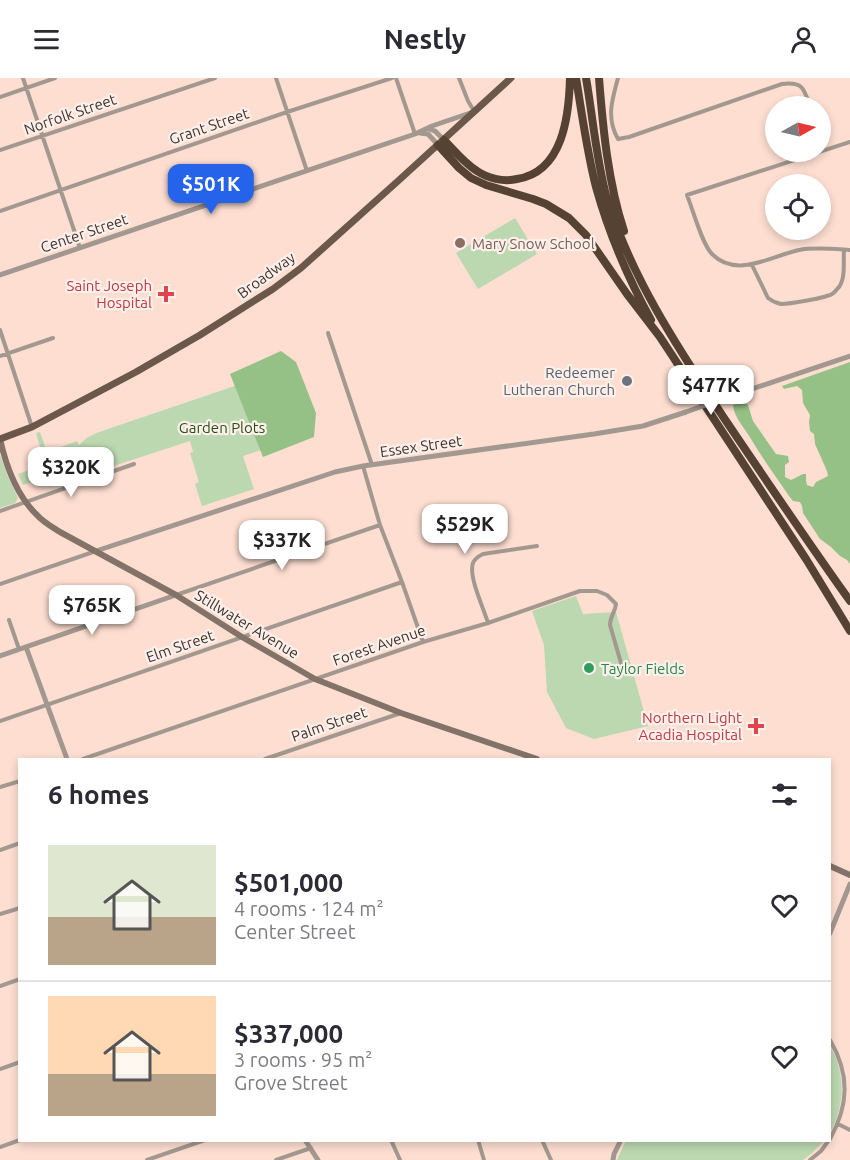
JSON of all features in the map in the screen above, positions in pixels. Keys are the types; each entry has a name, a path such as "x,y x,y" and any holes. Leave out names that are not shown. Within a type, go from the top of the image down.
{"highway":[{"path":"441,142 485,175 509,180 534,174 546,165 557,148 567,112 570,78"},
{"path":"576,78 590,162 602,208 622,260 660,337"},
{"path":"586,78 602,178 613,216 639,278 673,340 791,518 850,601"},
{"path":"599,78 612,186 624,231 624,244"},
{"path":"441,142 455,164 471,178 556,209 574,222 590,240 660,337 806,558 850,631"}],"main road":[{"name":"Broadway","path":"0,439 32,427 80,403 152,363 273,289 301,268 511,78"},
{"name":"Stillwater Avenue","path":"0,439 16,485 26,502 45,522 176,595 242,637 315,679 400,712 534,758"},
{"path":"831,866 850,875"}],"street":[{"path":"23,78 80,248"},
{"path":"0,97 55,78"},
{"name":"Norfolk Street","path":"0,150 215,78"},
{"path":"276,78 307,171"},
{"path":"394,78 415,134 428,134 441,142"},
{"name":"Grant Street","path":"0,211 287,112 394,78"},
{"path":"459,78 474,111"},
{"path":"618,78 610,114 612,128 618,139 782,84 791,82 798,84 806,96"},
{"name":"Center Street","path":"0,275 415,134 474,111"},
{"path":"424,130 433,130 441,142"},
{"path":"831,148 850,142"},
{"path":"787,162 687,195 706,246 724,263 742,267 800,250 850,250"},
{"path":"752,265 772,302 792,303 831,295 837,289 843,273 844,249"},
{"path":"0,330 32,427"},
{"path":"328,333 372,465"},
{"path":"0,356 53,338"},
{"name":"Essex Street","path":"0,584 335,472 643,426 850,356"},
{"path":"0,511 134,464"},
{"path":"363,466 380,525 423,642"},
{"path":"0,656 380,525"},
{"path":"488,623 471,574 472,564 483,554 537,546"},
{"name":"Elm Street","path":"0,721 402,582"},
{"name":"Forest Avenue","path":"86,758 423,642 488,623 580,591 597,591 608,595 616,604 610,618 610,625 623,670"},
{"path":"9,620 19,649"},
{"path":"26,646 67,758"},
{"name":"Palm Street","path":"268,758 400,712"},
{"path":"0,788 18,782"},
{"path":"0,850 18,844"},
{"path":"831,931 850,884"},
{"path":"0,914 18,909"},
{"path":"0,986 18,980"},
{"path":"831,1042 840,1062 845,1082 844,1106 831,1136"},
{"path":"0,1069 18,1063"},
{"path":"838,1124 850,1130"},
{"path":"0,1147 18,1141"},
{"path":"147,1160 199,1142"},
{"path":"306,1142 318,1160"},
{"path":"392,1142 400,1160"},
{"path":"479,1142 484,1160"},
{"path":"543,1142 551,1160"},
{"path":"613,1160 620,1142"},
{"path":"810,1160 821,1151 827,1142"},
{"path":"276,1160 310,1148"}],"green space":[{"path":"515,218 537,254 478,289 456,253"},
{"path":"281,351 296,362 316,413 314,437 263,457 230,374"},
{"path":"850,362 850,564 820,539 803,513 800,502 793,501 760,454 738,419 733,405 744,402 748,405 753,421 776,454 788,456 789,462 785,465 785,477 791,480 806,474 807,485 813,487 816,482 828,476 815,444 814,434 810,431 810,415 803,403 802,390 797,386 784,389 782,386"},
{"name":"Garden Plots","path":"276,372 298,438 243,456 254,489 202,506 195,484 199,482 190,453 193,452 190,441 49,487 45,477 23,485 18,474 41,466 36,452 41,450 36,433 40,432 47,452 77,441 79,445 88,437 99,432"},
{"path":"0,455 18,498 15,503 0,508"},
{"name":"Taylor Fields","path":"576,596 583,614 616,612 648,726 594,739 566,728 547,692 544,645 532,611"},
{"path":"831,1048 839,1067 842,1090 831,1131"},
{"path":"625,1142 823,1142 803,1160 617,1160"}],"place":[{"name":"Mary Snow School","path":"460,243"},
{"name":"Saint Joseph Hospital","path":"166,294"},
{"name":"Redeemer Lutheran Church","path":"627,381"},
{"name":"Taylor Fields","path":"589,668"},
{"name":"Northern Light Acadia Hospital","path":"756,726"}]}
